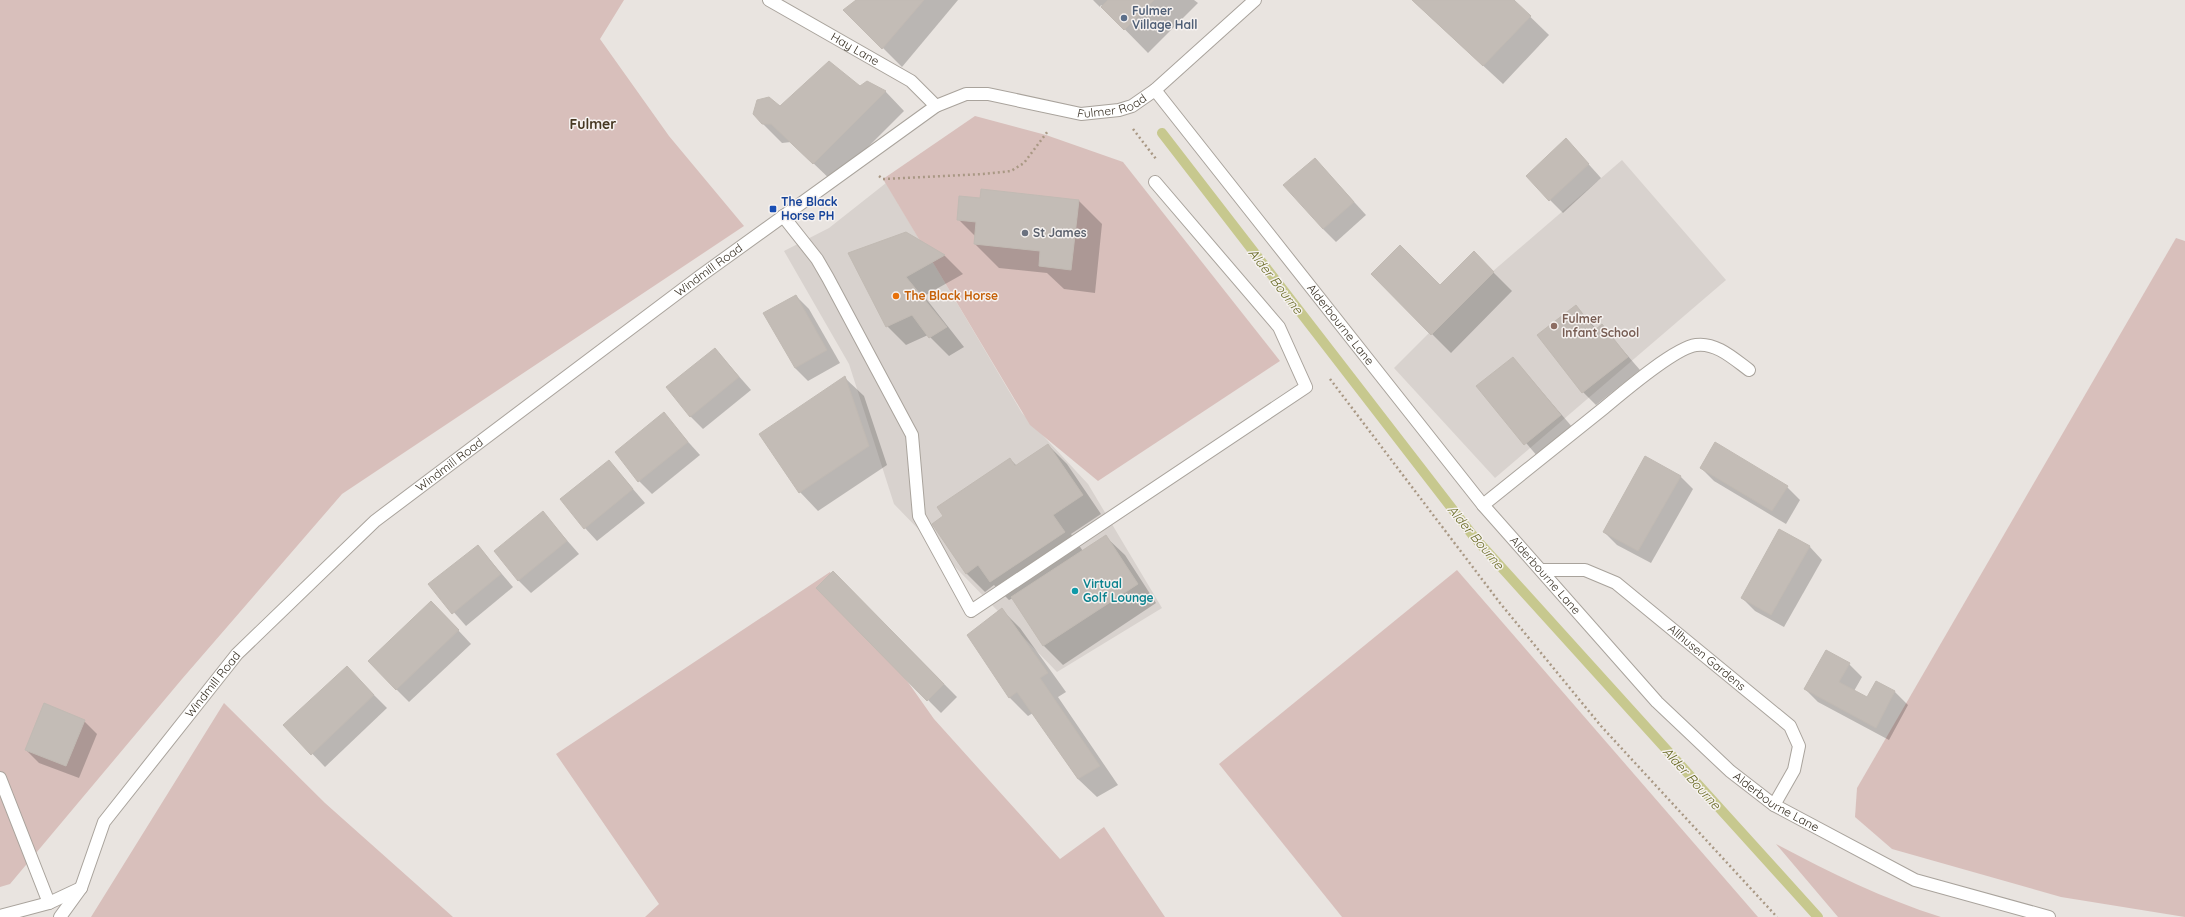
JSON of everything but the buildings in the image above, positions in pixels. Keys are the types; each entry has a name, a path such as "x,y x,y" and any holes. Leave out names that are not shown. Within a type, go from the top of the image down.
{"street":[{"name":"Hay Lane","path":"769,0 911,81 936,106"},
{"name":"Fulmer Road","path":"936,106 966,94 988,94 1081,114 1119,110 1132,106 1155,90 1255,0"},
{"name":"Alderbourne Lane","path":"1155,90 1483,506 1657,702 1730,771 1774,805 1915,880 2049,917"},
{"name":"Windmill Road","path":"60,917 81,888 104,822 232,660 375,521 783,216 936,106"},
{"path":"783,216 817,259 912,435 919,516 971,611 1306,387 1279,327 1154,182"},
{"path":"1483,506 1638,380 1679,351 1695,345 1710,346 1726,354 1749,370"},
{"name":"Allhusen Gardens","path":"1541,570 1585,570 1616,583 1790,726 1799,746 1794,770 1774,805"},
{"path":"0,778 49,903"},
{"path":"0,916 49,903 81,888"}],"path":[{"path":"858,162 883,179 983,174 1011,171 1024,163 1046,135 1057,109"},
{"path":"1119,110 1159,162"},
{"path":"1329,378 1500,604 1601,726 1777,917"}],"shaded area":[{"path":"0,0 624,0 600,39 669,136 744,226 342,494 182,679 10,884 0,887"},
{"path":"975,116 1046,135 1123,162 1280,361 1098,481 1030,425 883,179"},
{"name":"Fulmer Infant School","path":"1622,160 1726,280 1495,478 1394,368 1478,284"},
{"path":"886,183 1022,413 1088,484 1162,608 1057,672 894,504 849,364 784,251 829,228"},
{"path":"2176,238 2185,241 2185,917 2061,897 1892,849 1855,817 1857,788"},
{"path":"1457,570 1758,917 1342,917 1219,764"},
{"path":"830,572 934,719 1060,859 1104,827 1165,917 645,917 659,904 556,754"},
{"path":"224,703 325,803 453,917 91,917"},
{"path":"1776,844 1816,865 1877,893 1941,917 1838,917"}],"waterway":[{"name":"Alder Bourne","path":"1162,133 1474,537 1818,917"}],"place":[{"name":"Fulmer Village Hall","path":"1124,18"},
{"name":"The Black Horse PH","path":"773,209"},
{"name":"St James","path":"1025,233"},
{"name":"The Black Horse","path":"896,296"},
{"name":"Fulmer Infant School","path":"1554,326"},
{"name":"Virtual Golf Lounge","path":"1075,591"}],"district":[{"name":"Fulmer","path":"593,124"}]}
